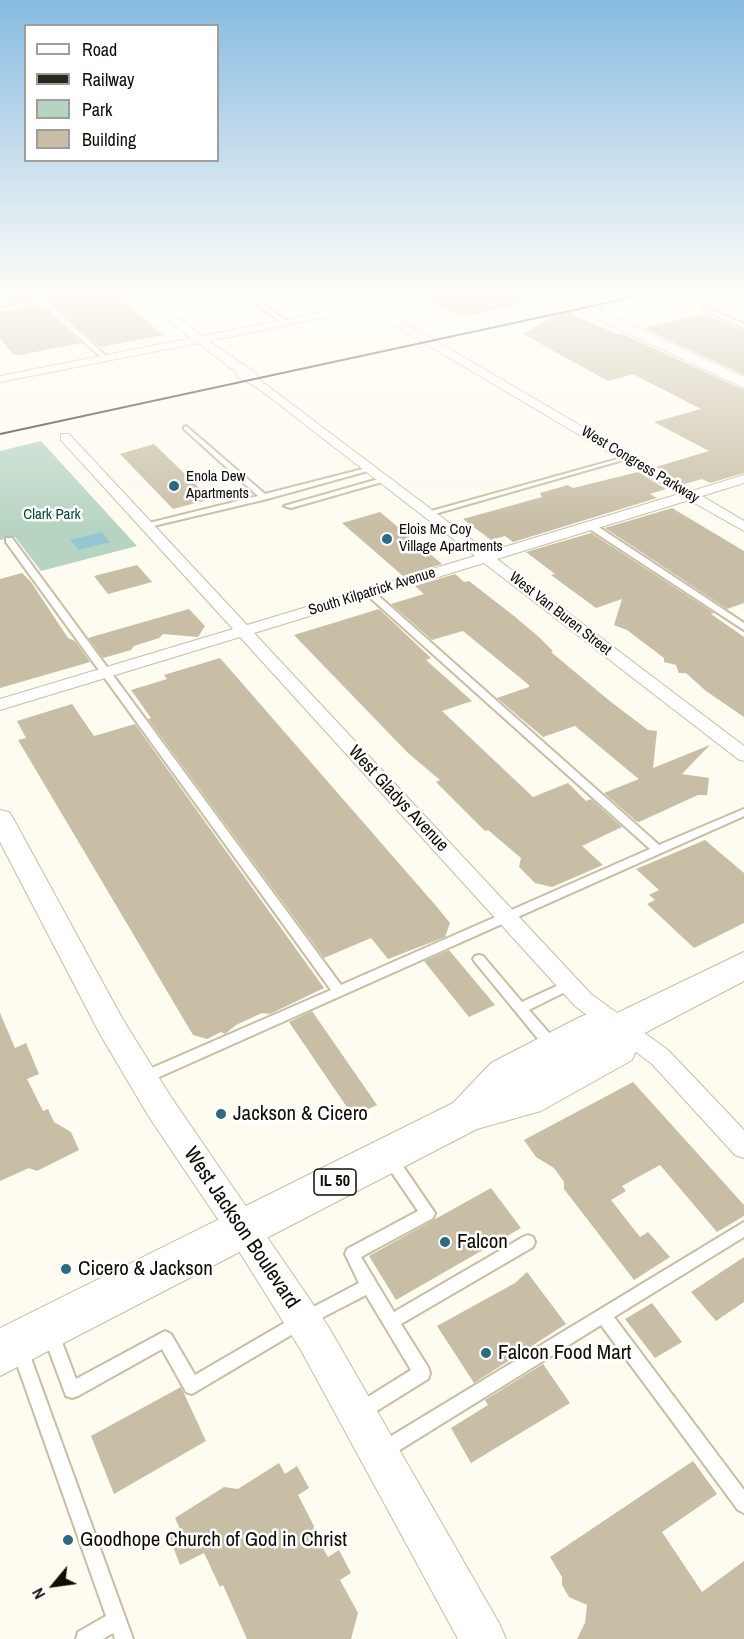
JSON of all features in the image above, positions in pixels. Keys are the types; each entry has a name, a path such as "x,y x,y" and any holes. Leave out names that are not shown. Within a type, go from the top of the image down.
{"main road":[{"name":"IL 50","path":"467,1114 505,1074 593,1027 621,1028 744,965"},
{"name":"IL 50","path":"22,1342 467,1114 526,1099 618,1049 621,1028"}],"street":[{"name":"West Van Buren Street","path":"242,373 262,386 744,755"},
{"name":"West Congress Parkway","path":"484,373 744,527"},
{"path":"724,373 744,383"},
{"name":"West Gladys Avenue","path":"65,437 583,1000 660,1057 744,1147"},
{"name":"South Kilpatrick Avenue","path":"0,705 744,479"},
{"name":"West Jackson Boulevard","path":"0,818 111,1026 142,1078 303,1320 483,1639"}],"lane":[{"path":"186,428 264,497"},
{"path":"428,513 627,458"},
{"path":"148,526 371,469"},
{"path":"288,506 385,480"},
{"path":"591,525 744,627"},
{"path":"9,540 338,990"},
{"path":"370,593 657,850"},
{"path":"142,1078 744,812"},
{"path":"479,959 554,1048"},
{"path":"520,1009 569,985"},
{"path":"357,1413 422,1373 352,1254 428,1213 387,1155"},
{"path":"379,1454 744,1229"},
{"path":"391,1322 528,1242"},
{"path":"22,1342 72,1390 165,1339 192,1386 303,1320 369,1286"},
{"path":"604,1316 744,1504"},
{"path":"22,1342 124,1639"},
{"path":"86,1639 117,1620"}],"green space":[{"name":"Clark Park","path":"41,441 137,546 41,571 15,537 0,540 0,451"}],"water":[{"path":"101,532 110,542 79,550 70,540"}],"building":[{"path":"594,373 708,373 744,390 744,473 710,483 702,479 684,484 656,467 709,451 654,422 701,409 633,374 608,381"},
{"name":"Enola Dew Apartments","path":"154,444 211,499 173,509 120,454"},
{"path":"638,472 666,489 650,494 657,498 513,542 505,536 491,540 463,519 542,497 540,493 568,485 573,488"},
{"path":"672,508 744,551 744,603 727,609 605,528"},
{"name":"Elois Mc Coy Village Apartments","path":"380,512 442,564 403,576 342,523"},
{"path":"591,533 714,613 711,614 744,637 744,717 706,691 686,673 679,673 676,665 664,662 664,658 627,630 614,625 622,599 596,608 551,575 555,574 526,552"},
{"path":"137,565 152,582 108,594 94,576"},
{"path":"22,573 31,582 68,638 75,641 90,662 0,688 0,579"},
{"path":"455,574 464,582 469,581 514,616 540,638 553,651 551,652 611,702 648,730 657,731 653,768 710,745 682,774 709,778 707,795 698,795 639,822 636,821 604,793 639,779 575,726 543,737 497,698 529,687 529,685 463,631 432,640 391,604 424,594 415,586"},
{"path":"189,609 205,626 198,637 163,634 159,638 134,646 131,650 103,658 88,638"},
{"path":"379,609 431,658 426,660 472,701 442,711 533,797 568,783 586,801 591,799 622,827 582,846 603,865 552,887 535,883 519,867 521,858 488,830 485,831 436,782 440,780 408,753 294,635"},
{"path":"220,658 450,923 445,937 388,959 371,938 324,958 148,719 151,718 131,690 167,679 164,675"},
{"path":"72,704 94,736 135,724 324,988 270,1014 262,1013 236,1025 225,1034 221,1032 207,1039 193,1035 18,740 26,738 17,721"},
{"path":"705,840 744,873 744,923 694,948 647,904 655,900 649,895 659,890 636,869"},
{"path":"449,950 495,1005 469,1017 424,961"},
{"path":"312,1011 377,1105 353,1116 289,1022"},
{"path":"0,1013 15,1048 26,1043 39,1074 27,1079 43,1111 48,1109 54,1122 71,1132 79,1150 37,1171 29,1168 0,1181"},
{"path":"633,1082 744,1205 744,1216 717,1232 660,1165 622,1186 626,1191 611,1200 640,1237 648,1232 670,1257 634,1280 564,1189 564,1182 554,1168 536,1157 524,1140"},
{"name":"Falcon","path":"491,1188 521,1228 396,1300 369,1256"},
{"path":"744,1257 744,1302 716,1321 691,1292"},
{"name":"Falcon Food Mart","path":"527,1272 566,1324 474,1383 437,1326 515,1283"},
{"path":"652,1303 682,1342 655,1358 625,1319"},
{"path":"543,1364 570,1403 471,1463 451,1428 488,1405 485,1400"},
{"path":"181,1387 206,1441 114,1494 91,1436"},
{"path":"693,1461 717,1494 662,1532 702,1592 744,1561 744,1639 577,1639 585,1623 587,1605 569,1597 562,1585 562,1577 550,1557"},
{"path":"279,1463 285,1474 297,1466 309,1488 298,1495 314,1526 313,1531 328,1557 339,1550 351,1573 340,1580 358,1613 351,1639 247,1639 223,1585 220,1587 204,1553 180,1565 169,1536 180,1529 175,1518 224,1487 238,1489"}],"railway":[{"path":"0,434 280,373"}],"place":[{"name":"Enola Dew Apartments","path":"174,486"},
{"name":"Elois Mc Coy Village Apartments","path":"387,539"},
{"name":"Jackson & Cicero","path":"221,1114"},
{"name":"Falcon","path":"445,1242"},
{"name":"Cicero & Jackson","path":"66,1269"},
{"name":"Falcon Food Mart","path":"486,1353"},
{"name":"Goodhope Church of God in Christ","path":"68,1540"}]}
